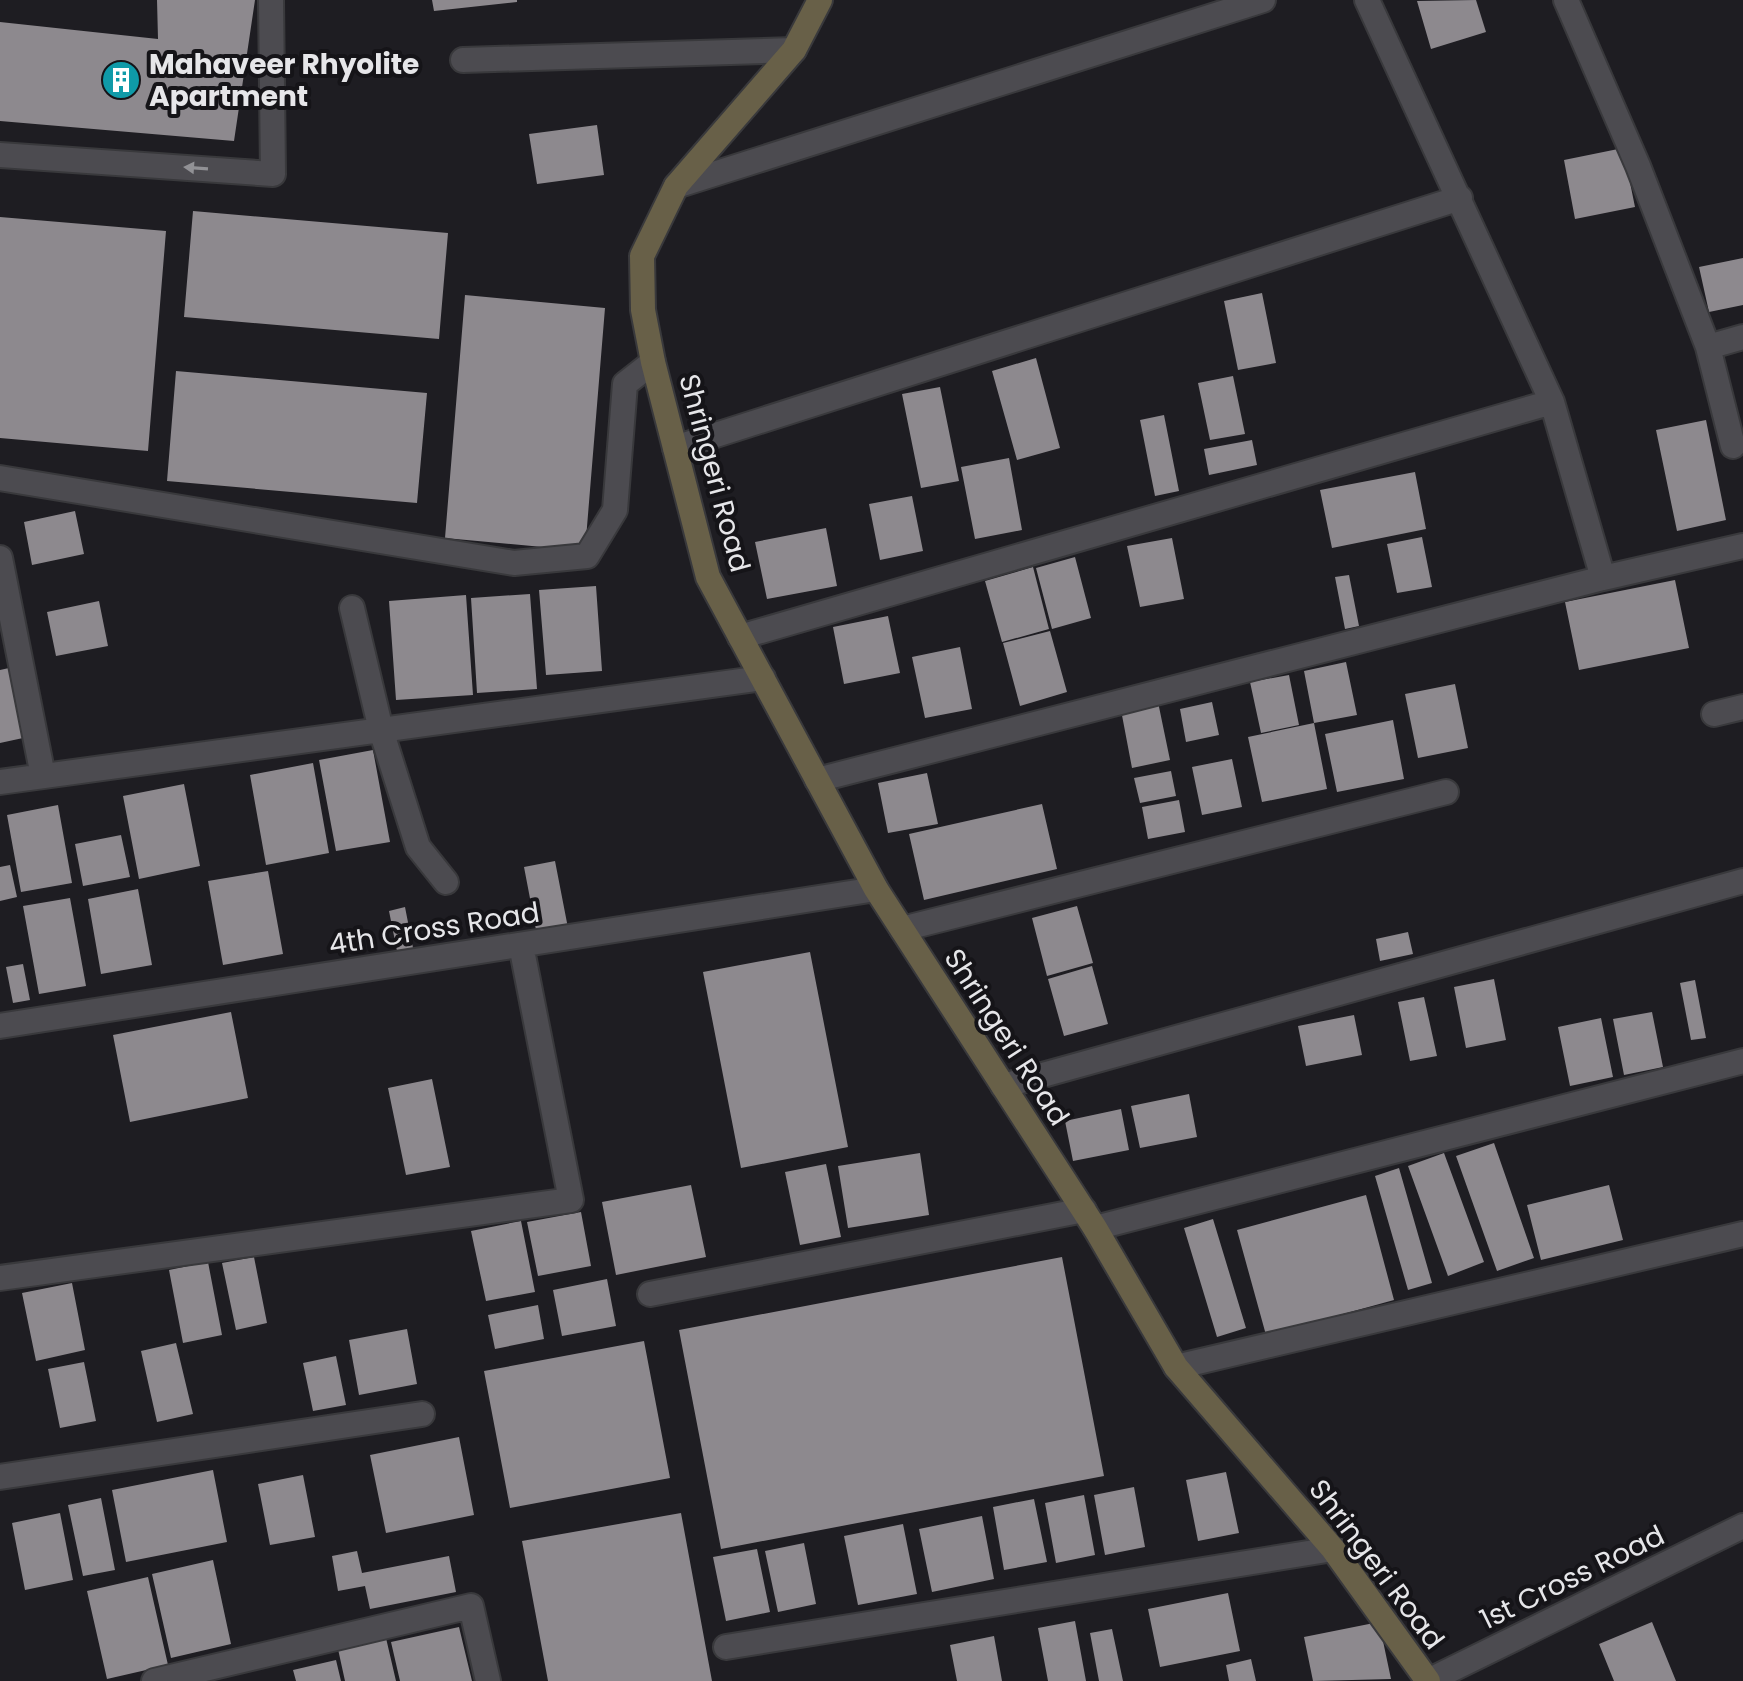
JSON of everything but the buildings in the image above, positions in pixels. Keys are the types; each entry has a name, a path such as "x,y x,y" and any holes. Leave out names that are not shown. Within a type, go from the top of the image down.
{"street":[{"path":"0,155 273,174 271,0"},
{"name":"Shringeri Road","path":"820,0 794,50 676,186 642,256 643,310 653,362 708,577 876,889 1090,1219 1176,1367 1333,1549 1428,1681"},
{"path":"676,186 1263,0"},
{"path":"1367,0 1552,402 1603,578"},
{"path":"1566,0 1638,166 1708,347 1733,446"},
{"path":"463,60 794,50"},
{"path":"675,448 1460,198"},
{"path":"1708,347 1743,337"},
{"path":"0,478 514,563 587,556 615,510 625,384 653,362"},
{"path":"740,637 1552,402"},
{"path":"817,780 1603,578 1743,546"},
{"path":"0,558 43,776"},
{"path":"352,608 381,730 418,847 446,882"},
{"path":"0,782 763,678"},
{"path":"1714,714 1743,707"},
{"path":"902,929 1446,792"},
{"path":"1003,1086 1743,881"},
{"name":"4th Cross Road","path":"0,1026 876,889"},
{"path":"0,1278 571,1200 521,945"},
{"path":"650,1294 1090,1219 1743,1061"},
{"path":"1176,1367 1743,1234"},
{"path":"0,1477 422,1414"},
{"name":"1st Cross Road","path":"1428,1681 1743,1526"},
{"path":"726,1647 1333,1549"},
{"path":"154,1681 471,1606 488,1681"}],"place":[{"name":"Mahaveer Rhyolite Apartment","path":"121,80"}]}
